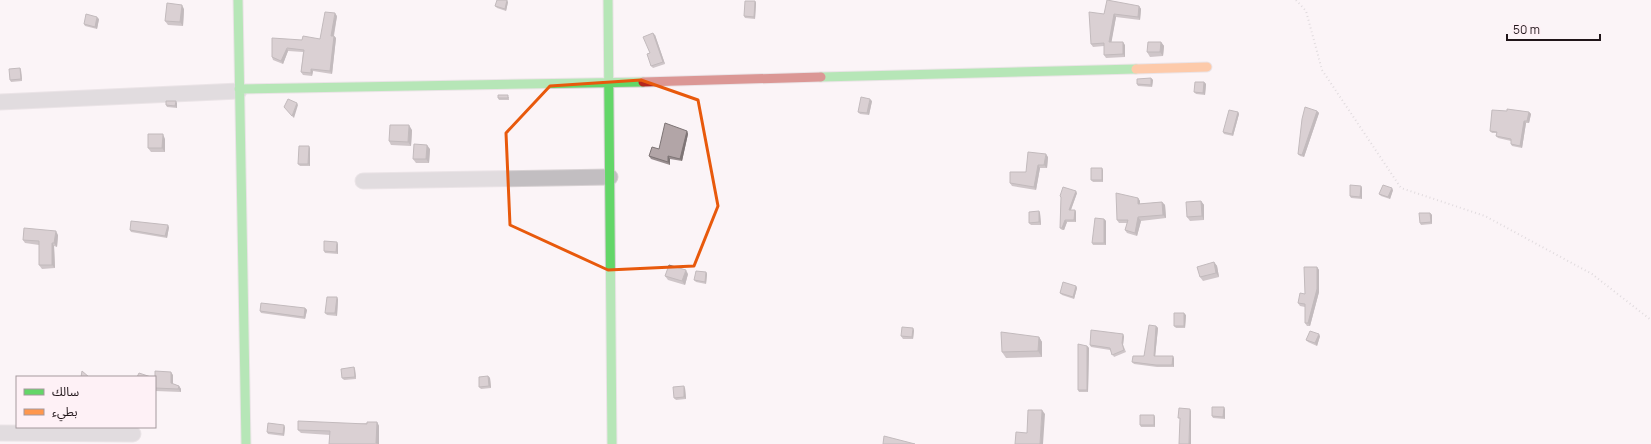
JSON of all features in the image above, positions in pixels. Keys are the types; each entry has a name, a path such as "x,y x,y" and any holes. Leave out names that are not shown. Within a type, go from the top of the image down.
{"street":[{"path":"238,0 246,444"},
{"path":"608,0 612,444"},
{"path":"0,102 239,90 609,83 1207,67"},
{"path":"363,181 610,177"},
{"path":"0,433 133,434"}],"path":[{"path":"1296,0 1306,11 1322,70 1401,188 1485,216 1592,274 1651,320"}],"highlighted area":[{"path":"641,80 698,100 718,206 694,266 608,270 510,225 506,133 550,86"}],"building":[{"path":"497,0 507,0 505,9 495,6"},
{"path":"1107,0 1139,6 1138,17 1114,14 1109,42 1123,42 1123,54 1104,55 1104,43 1091,44 1089,12 1104,14"},
{"path":"745,1 755,1 754,17 744,16"},
{"path":"167,3 182,5 180,22 165,21"},
{"path":"325,12 335,13 331,36 334,36 330,71 311,69 311,73 301,72 304,50 287,48 281,61 272,57 272,38 302,40 303,36 320,39"},
{"path":"86,14 97,17 95,27 84,24"},
{"path":"653,33 663,62 651,66 647,54 650,53 643,37"},
{"path":"1148,42 1161,42 1160,52 1147,52"},
{"path":"20,68 21,79 10,80 9,69"},
{"path":"1151,78 1151,85 1137,84 1137,79"},
{"path":"1195,82 1204,82 1203,93 1194,92"},
{"path":"498,95 508,95 508,98 498,98"},
{"path":"861,97 870,99 867,113 858,112"},
{"path":"288,99 297,103 292,116 284,107"},
{"path":"166,101 176,101 175,106 166,105"},
{"path":"1305,107 1317,111 1302,155 1298,154"},
{"path":"1507,109 1529,112 1527,121 1524,121 1520,146 1511,144 1511,139 1496,136 1497,132 1490,131 1492,110 1507,111"},
{"path":"1229,110 1238,112 1232,134 1223,132"},
{"path":"665,123 687,131 680,159 668,156 668,162 649,156 652,147 659,149"},
{"path":"390,125 409,125 408,142 389,141"},
{"path":"148,134 163,134 162,148 148,148"},
{"path":"414,144 427,145 426,159 413,159"},
{"path":"299,146 309,146 308,164 298,164"},
{"path":"1028,152 1046,154 1044,165 1038,165 1034,187 1010,183 1010,172 1026,172"},
{"path":"1091,168 1102,168 1102,180 1091,180"},
{"path":"1350,185 1361,186 1360,197 1350,196"},
{"path":"1383,185 1392,188 1388,197 1379,194"},
{"path":"1063,187 1076,191 1069,210 1075,210 1074,220 1065,220 1062,228 1060,228 1060,196"},
{"path":"1116,193 1138,198 1138,204 1162,202 1163,215 1138,217 1135,233 1125,230 1128,220 1117,220"},
{"path":"1201,201 1202,216 1187,217 1186,202"},
{"path":"1039,211 1039,222 1029,223 1029,212"},
{"path":"1419,213 1430,213 1431,222 1420,223"},
{"path":"1095,218 1104,219 1104,243 1092,243"},
{"path":"131,221 168,225 165,236 130,230"},
{"path":"24,228 56,231 54,243 52,243 52,265 39,265 39,241 23,240"},
{"path":"324,241 337,242 336,252 324,251"},
{"path":"1214,262 1216,273 1200,277 1197,267"},
{"path":"669,265 686,270 682,281 665,276"},
{"path":"1304,267 1317,267 1317,289 1308,323 1305,323 1305,304 1298,303 1300,293 1305,294"},
{"path":"696,271 706,272 705,282 694,280"},
{"path":"1063,282 1076,286 1073,297 1060,293"},
{"path":"327,297 337,297 335,313 325,313"},
{"path":"261,303 305,308 304,317 260,311"},
{"path":"1174,313 1184,313 1184,326 1174,326"},
{"path":"1149,325 1156,326 1154,356 1173,356 1172,365 1132,362 1133,356 1144,356"},
{"path":"902,327 913,328 912,337 901,336"},
{"path":"1091,330 1123,334 1122,343 1124,350 1112,355 1110,348 1090,345"},
{"path":"1310,331 1319,334 1315,343 1306,340"},
{"path":"1001,332 1039,337 1038,351 1002,352"},
{"path":"1078,344 1087,346 1087,390 1078,390"},
{"path":"354,367 355,377 342,378 341,369"},
{"path":"82,371 88,376 81,376"},
{"path":"155,371 171,372 171,383 179,386 178,389 156,388"},
{"path":"139,373 148,376 138,376"},
{"path":"488,376 489,386 479,387 479,377"},
{"path":"684,386 684,397 674,398 673,387"},
{"path":"1212,407 1224,407 1223,417 1212,416"},
{"path":"1179,408 1190,409 1189,444 1179,444"},
{"path":"1028,410 1042,410 1040,444 1015,444 1016,432 1027,433"},
{"path":"1140,415 1154,415 1154,425 1140,425"},
{"path":"298,421 367,424 367,422 377,422 376,443 378,444 329,444 330,431 298,430"},
{"path":"268,423 284,425 283,434 267,432"},
{"path":"884,436 915,444 883,444"}],"traffic: fast":[{"path":"238,0 246,444"},
{"path":"608,0 612,444"},
{"path":"821,77 1136,69"},
{"path":"239,89 643,82"}],"traffic: slow":[{"path":"1136,69 1207,67"}],"traffic: jam":[{"path":"643,82 821,77"}]}
